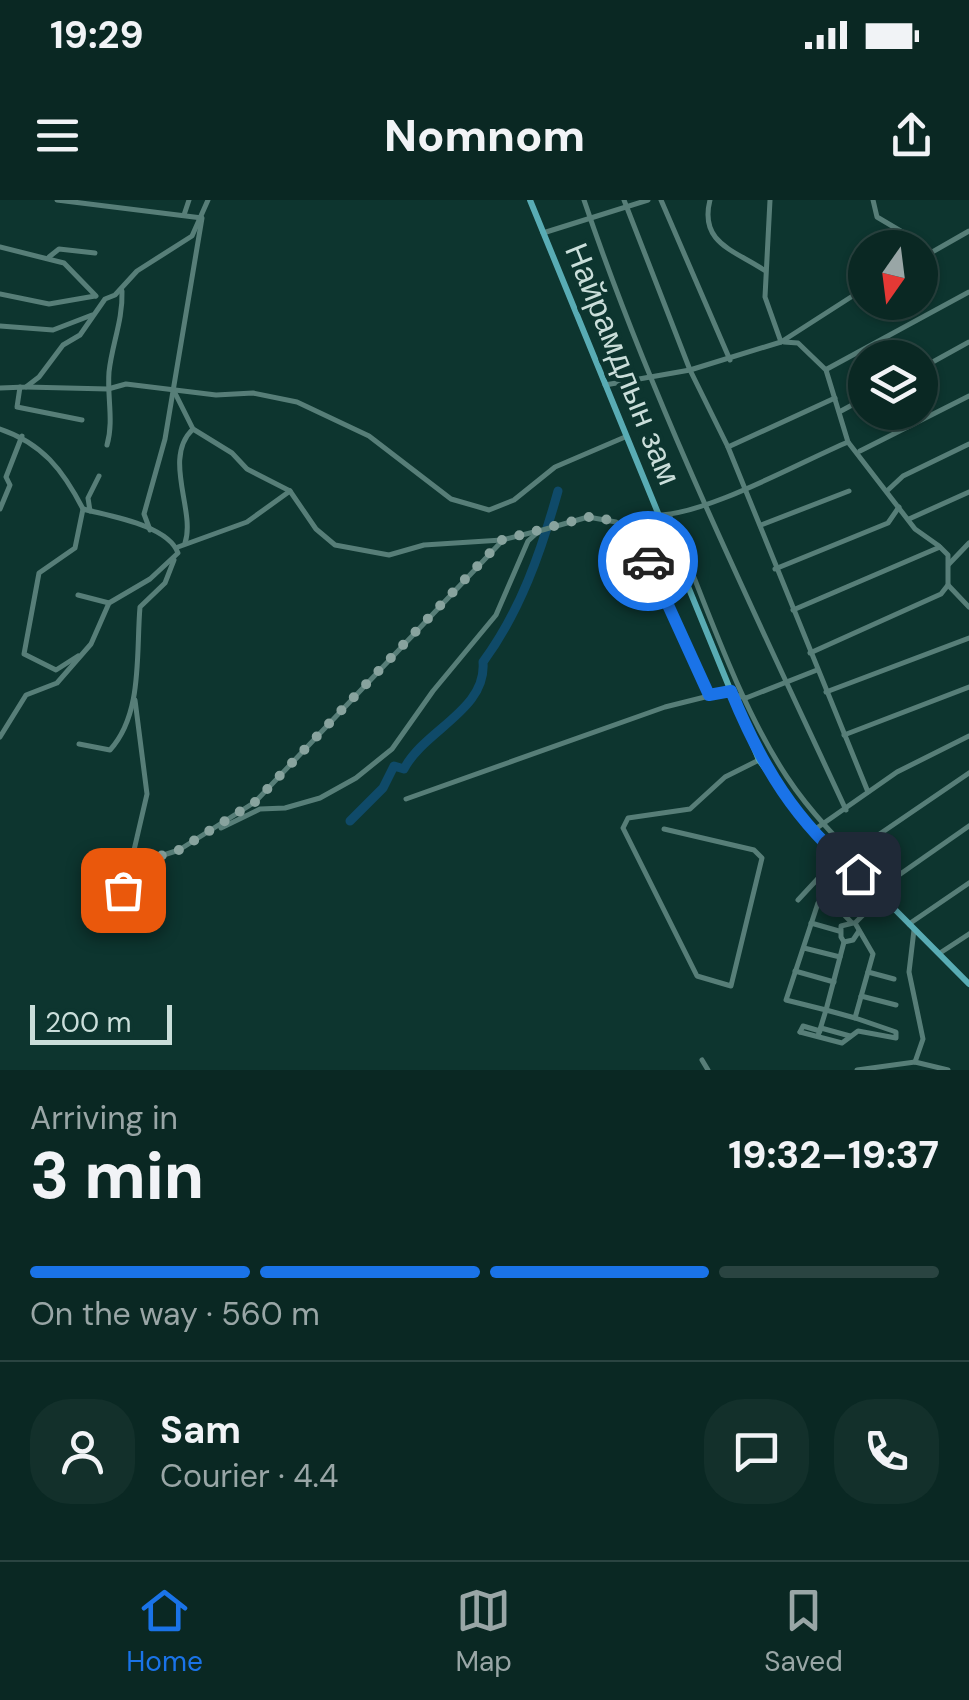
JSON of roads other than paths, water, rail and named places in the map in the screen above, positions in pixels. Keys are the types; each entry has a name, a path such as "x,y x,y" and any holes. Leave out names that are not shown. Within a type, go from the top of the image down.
{"main road":[{"name":"Найрамдлын зам","path":"530,200 602,384 760,760 778,790 818,827 844,862 969,984"}],"street":[{"path":"56,200 202,218"},
{"path":"184,215 189,200"},
{"path":"150,530 144,514 165,438 208,200"},
{"path":"584,200 654,378 784,683 846,810"},
{"path":"543,233 648,200"},
{"path":"662,200 730,360"},
{"path":"710,200 705,219 716,242 764,270"},
{"path":"770,200 769,260 764,270 769,315 781,342"},
{"path":"873,200 877,216 899,230"},
{"path":"626,204 690,370 761,525 775,569 868,792"},
{"path":"82,420 18,407 23,387 63,345 80,335 105,298 122,289 137,271 181,247 202,218"},
{"path":"938,248 969,231"},
{"path":"0,247 49,257 73,269 96,296"},
{"path":"49,257 59,249 95,253"},
{"path":"106,446 111,418 108,389 122,316 122,289"},
{"path":"826,370 969,292"},
{"path":"0,294 50,304 105,298"},
{"path":"602,384 654,378 730,360 781,342 848,299"},
{"path":"0,326 53,330 92,315"},
{"path":"781,342 798,343 826,370 848,442 908,520 940,547 949,564 948,585 941,594 810,653"},
{"path":"938,359 969,342"},
{"path":"0,388 108,389 126,384 216,395 253,393 324,411 369,436 452,500 489,510 514,500 555,468 625,437"},
{"path":"172,388 193,430 232,452 246,469 290,491 316,529 335,545 353,551 389,554 424,545 502,540 598,517 616,522 632,536 653,571 709,695"},
{"path":"859,452 969,396"},
{"path":"728,447 836,398"},
{"path":"841,410 848,406"},
{"path":"0,428 22,436 58,467 86,510 150,530 181,546 247,522 290,491"},
{"path":"125,885 147,794 134,694 140,608 168,578 188,524 181,496 182,462 187,435 193,430"},
{"path":"0,509 10,485 6,477 22,436"},
{"path":"657,515 670,517 708,503 848,442"},
{"path":"888,490 903,476 969,444"},
{"path":"99,476 88,498 75,548 45,566 33,586 24,654 56,670 91,644 109,603 150,579 175,557"},
{"path":"761,525 849,490"},
{"path":"908,520 969,492"},
{"path":"775,569 888,523 899,507"},
{"path":"670,517 747,698 784,774 818,827 884,886"},
{"path":"116,901 145,861 179,850 260,809 285,808 320,798 356,778 392,749 433,690 496,615 528,541 540,530"},
{"path":"221,828 255,802 502,540"},
{"path":"949,564 969,543"},
{"path":"793,610 940,547"},
{"path":"948,585 969,607"},
{"path":"78,594 109,603"},
{"path":"826,692 969,638"},
{"path":"0,738 26,695 58,684 80,654"},
{"path":"406,799 492,765 709,695 731,691 747,698 817,670"},
{"path":"844,735 969,686"},
{"path":"79,744 99,751 113,748 134,694"},
{"path":"746,730 761,725"},
{"path":"818,827 868,792 969,736"},
{"path":"664,829 754,850 762,858 731,986 697,976 623,828 628,818 690,808 724,777 760,760"},
{"path":"798,900 824,872 853,856 969,773"},
{"path":"811,923 839,931 853,922 884,886 969,826"},
{"path":"915,1062 923,1039 909,972 912,927 969,883"},
{"path":"839,931 844,942 834,982 826,1010 820,1032 850,1036 858,1031 895,1039 898,1034 856,1019 826,1010 786,1000 811,923 824,900 832,901 873,951 856,1019 858,1031"},
{"path":"844,942 856,939 859,930"},
{"path":"940,953 969,934"},
{"path":"803,948 840,957"},
{"path":"796,971 834,982"},
{"path":"868,972 894,979"},
{"path":"862,996 896,1005"},
{"path":"702,1060 708,1070"},
{"path":"856,1070 915,1062 948,1070"}],"waterway":[{"path":"350,821 383,788 394,766 404,769 475,693 482,679 483,662 528,581 558,491"}]}
